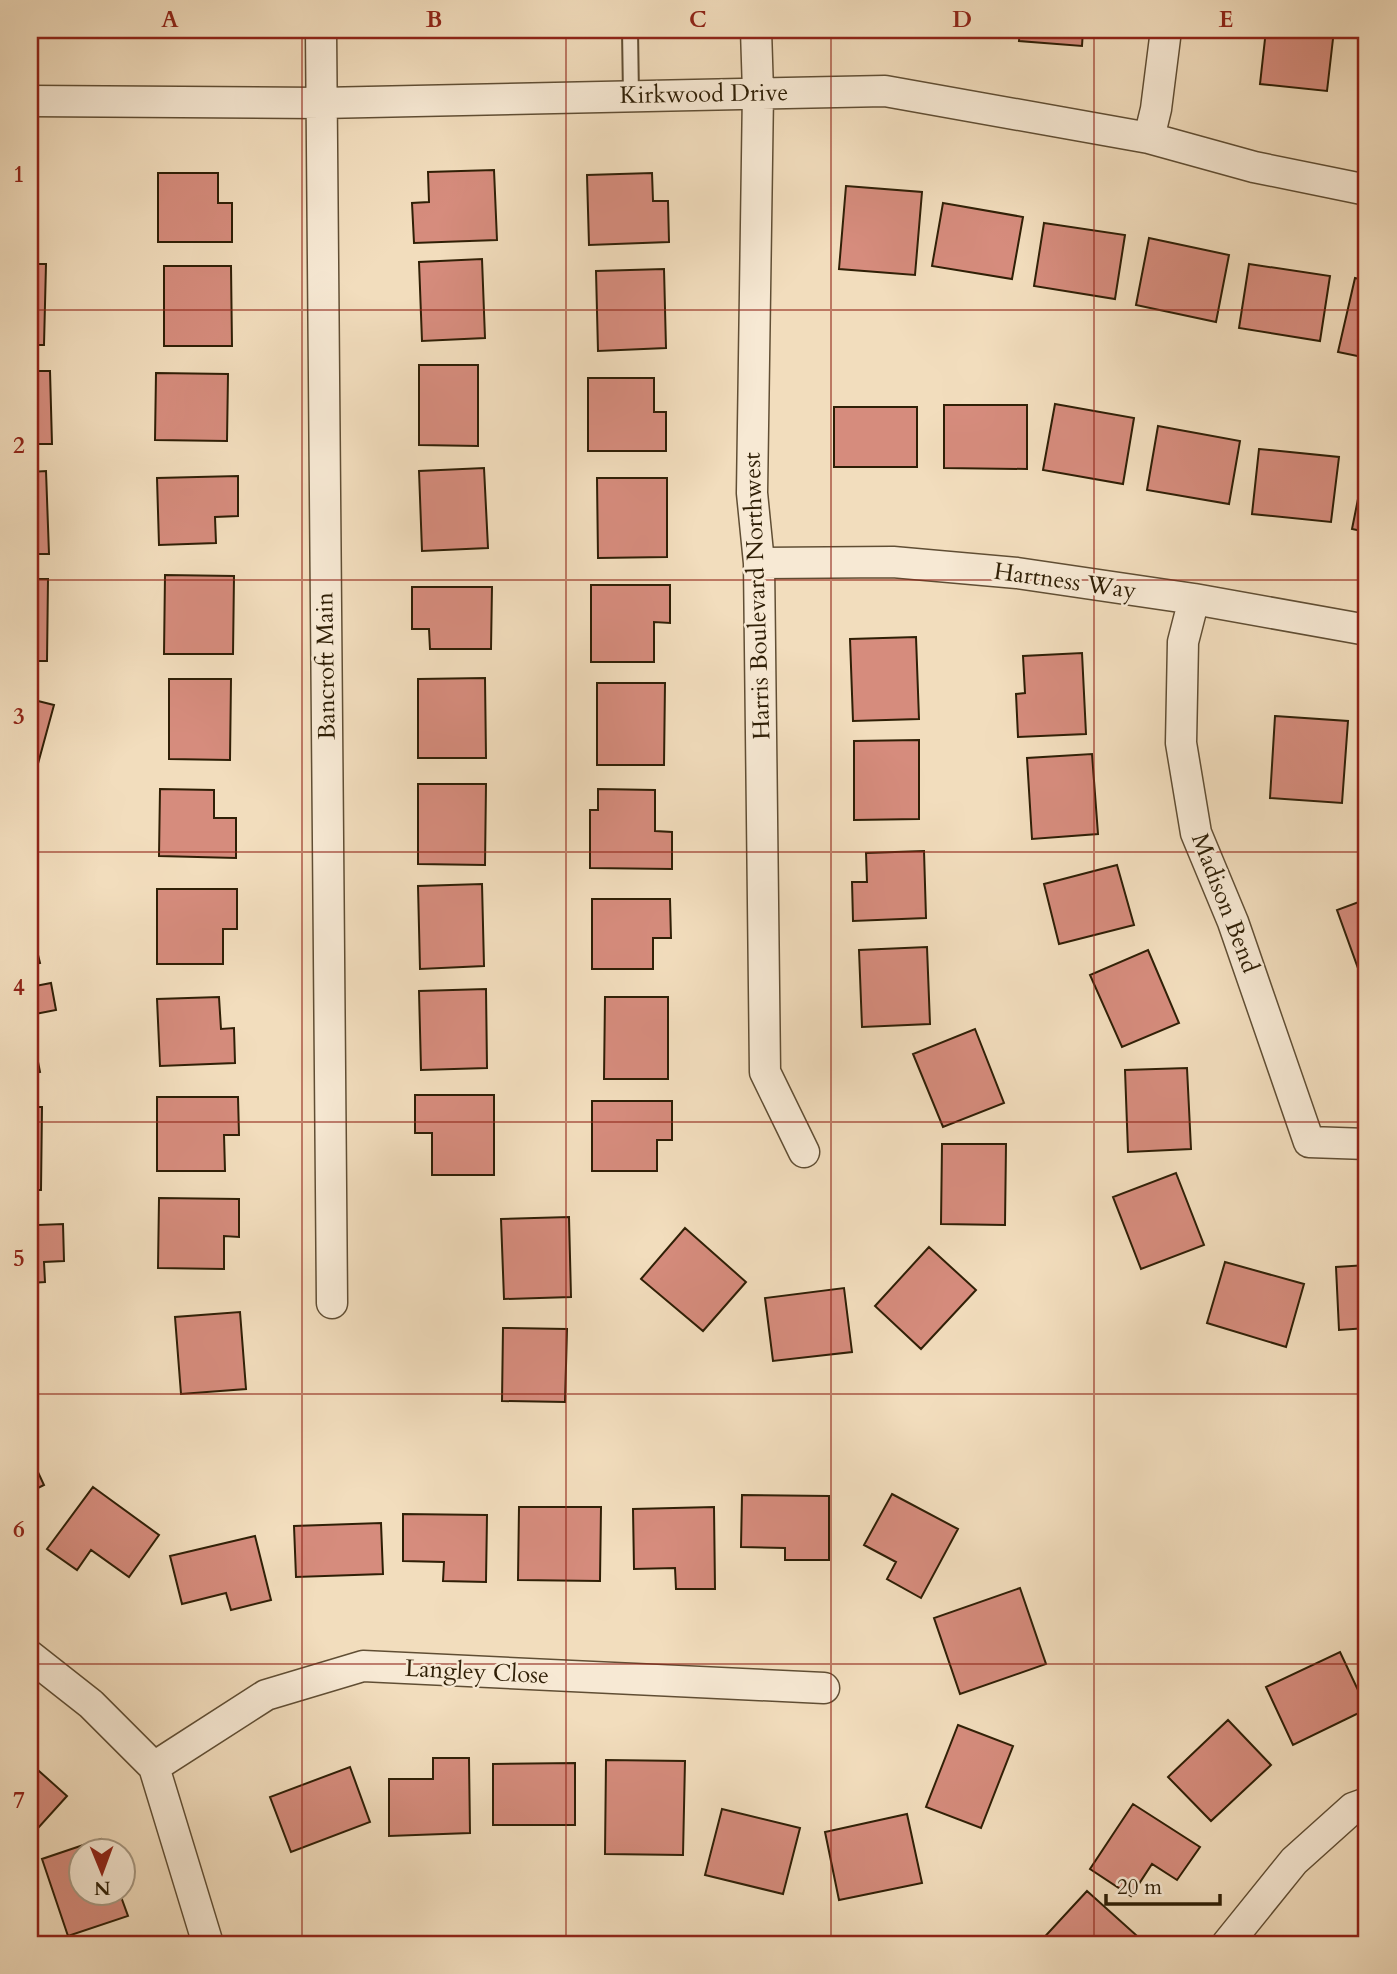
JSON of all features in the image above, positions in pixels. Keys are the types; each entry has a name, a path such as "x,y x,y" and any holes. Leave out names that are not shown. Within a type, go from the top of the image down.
{"street":[{"name":"Bancroft Main","path":"321,30 332,1303"},
{"name":"Harris Boulevard Northwest","path":"756,30 758,93 752,493 759,563 765,1072 804,1152"},
{"path":"1149,138 1156,109 1166,30"},
{"name":"Kirkwood Drive","path":"30,101 321,103 885,91 1149,138 1254,166 1367,190"},
{"name":"Hartness Way","path":"759,563 893,562 1017,573 1194,598 1367,630"},
{"name":"Madison Bend","path":"1194,598 1183,642 1181,743 1196,833 1233,922 1309,1142 1367,1144"},
{"path":"30,1656 92,1704 154,1767 208,1944"},
{"name":"Langley Close","path":"154,1767 266,1695 363,1666 824,1688"},
{"path":"1227,1944 1294,1861 1353,1808 1367,1802"}],"lane":[{"path":"630,30 631,96"}],"building":[{"path":"1020,30 1083,30 1082,46 1019,41"},
{"path":"1266,30 1334,30 1327,91 1260,84"},
{"path":"30,164 38,164 38,242 30,242"},
{"path":"494,170 497,240 414,243 412,203 429,202 428,172"},
{"path":"158,173 218,173 218,203 232,203 232,242 158,242"},
{"path":"652,173 653,201 668,201 669,242 589,245 587,175"},
{"path":"846,186 922,192 915,275 839,269"},
{"path":"943,203 1023,217 1012,279 932,266"},
{"path":"1044,223 1125,235 1115,299 1034,286"},
{"path":"1149,238 1229,255 1216,322 1136,305"},
{"path":"482,259 485,338 422,341 419,262"},
{"path":"30,264 46,264 44,345 30,345"},
{"path":"1249,264 1330,276 1320,341 1239,328"},
{"path":"164,266 231,266 232,346 164,346"},
{"path":"664,269 666,348 598,351 596,271"},
{"path":"1355,278 1367,281 1367,358 1338,352"},
{"path":"419,365 478,365 478,446 419,445"},
{"path":"30,371 50,371 52,444 30,444"},
{"path":"156,373 228,374 227,441 155,440"},
{"path":"588,378 654,378 654,412 666,412 666,451 588,451"},
{"path":"1055,404 1134,418 1123,484 1043,470"},
{"path":"944,405 1027,405 1027,469 944,468"},
{"path":"834,407 917,407 917,467 834,467"},
{"path":"1158,426 1240,441 1229,504 1147,490"},
{"path":"1259,449 1339,457 1331,522 1252,514"},
{"path":"1365,464 1367,465 1367,532 1352,529"},
{"path":"484,468 488,548 422,551 419,471"},
{"path":"46,471 49,554 30,554 30,472"},
{"path":"238,476 238,516 215,517 216,543 159,545 157,478"},
{"path":"597,478 667,478 667,557 598,558"},
{"path":"165,575 234,576 233,654 164,654"},
{"path":"30,579 48,579 47,661 30,661"},
{"path":"591,585 670,585 670,623 654,622 654,662 591,662"},
{"path":"412,587 492,587 491,649 430,649 429,629 412,629"},
{"path":"916,637 919,719 853,721 850,639"},
{"path":"1082,653 1086,734 1018,737 1016,694 1025,693 1023,656"},
{"path":"485,678 486,758 418,758 418,679"},
{"path":"169,679 231,679 230,760 169,759"},
{"path":"597,683 665,683 664,765 597,765"},
{"path":"30,699 54,705 33,782 30,781"},
{"path":"1275,716 1348,721 1342,803 1270,798"},
{"path":"919,740 919,819 854,820 854,741"},
{"path":"1092,754 1098,834 1032,839 1027,758"},
{"path":"418,784 486,784 485,865 418,864"},
{"path":"160,789 214,790 214,818 236,818 236,858 159,856"},
{"path":"598,789 655,790 655,831 672,832 672,869 590,868 590,810 598,810"},
{"path":"924,851 926,918 853,921 852,882 867,882 866,853"},
{"path":"1117,865 1134,925 1059,944 1044,884"},
{"path":"482,884 484,966 420,969 418,886"},
{"path":"157,889 237,889 237,929 223,929 223,964 157,964"},
{"path":"592,899 670,899 671,938 653,938 653,969 592,969"},
{"path":"1367,899 1367,981 1363,982 1337,910"},
{"path":"30,922 40,963 30,965"},
{"path":"927,947 930,1024 862,1027 859,950"},
{"path":"1148,950 1179,1023 1122,1047 1090,975"},
{"path":"51,983 56,1010 30,1015 30,987"},
{"path":"486,989 487,1068 421,1070 419,991"},
{"path":"219,997 221,1029 234,1028 235,1063 160,1066 157,999"},
{"path":"605,997 668,997 668,1079 604,1079"},
{"path":"30,1021 40,1072 30,1074"},
{"path":"975,1029 1004,1103 943,1127 913,1054"},
{"path":"1187,1068 1191,1149 1128,1152 1125,1070"},
{"path":"415,1095 494,1095 494,1175 432,1175 432,1133 415,1133"},
{"path":"157,1097 238,1097 239,1135 224,1135 225,1171 157,1171"},
{"path":"592,1101 672,1101 672,1140 657,1140 657,1171 592,1171"},
{"path":"30,1107 42,1107 41,1190 30,1190"},
{"path":"942,1144 1006,1144 1005,1225 941,1224"},
{"path":"1176,1173 1204,1245 1141,1269 1113,1197"},
{"path":"159,1198 239,1199 239,1237 224,1236 224,1269 158,1268"},
{"path":"37,1211 38,1225 63,1224 64,1261 44,1262 45,1282 30,1283 30,1212"},
{"path":"569,1217 571,1297 504,1299 501,1219"},
{"path":"685,1228 746,1282 703,1331 641,1279"},
{"path":"929,1247 976,1290 921,1349 875,1306"},
{"path":"1225,1262 1304,1284 1286,1347 1207,1323"},
{"path":"1367,1265 1367,1328 1339,1330 1336,1267"},
{"path":"844,1288 852,1352 773,1361 765,1298"},
{"path":"240,1312 246,1389 181,1394 175,1317"},
{"path":"503,1328 567,1329 565,1402 502,1401"},
{"path":"30,1455 44,1485 30,1492"},
{"path":"93,1487 159,1535 129,1577 91,1550 77,1570 47,1549"},
{"path":"892,1494 958,1529 921,1598 887,1579 896,1562 864,1545"},
{"path":"742,1495 829,1496 829,1560 785,1560 785,1548 741,1547"},
{"path":"519,1507 601,1507 600,1581 518,1580"},
{"path":"714,1507 715,1589 676,1589 675,1568 634,1569 633,1509"},
{"path":"403,1514 487,1515 486,1582 443,1581 444,1562 403,1561"},
{"path":"381,1523 383,1574 296,1577 294,1526"},
{"path":"255,1536 271,1600 231,1610 226,1593 182,1604 170,1556"},
{"path":"1020,1588 1046,1664 960,1694 934,1618"},
{"path":"1340,1652 1367,1709 1293,1745 1266,1687"},
{"path":"1228,1720 1271,1765 1211,1821 1168,1777"},
{"path":"958,1725 1013,1746 981,1828 926,1807"},
{"path":"433,1758 469,1758 470,1833 389,1836 389,1779 433,1779"},
{"path":"606,1760 685,1761 683,1855 605,1854"},
{"path":"30,1763 67,1796 30,1837"},
{"path":"575,1763 575,1825 493,1825 493,1764"},
{"path":"350,1767 370,1822 291,1852 270,1797"},
{"path":"1133,1804 1200,1847 1177,1880 1152,1864 1131,1896 1090,1869"},
{"path":"722,1809 800,1828 783,1894 705,1875"},
{"path":"907,1814 922,1883 839,1900 825,1832"},
{"path":"66,1851 66,1908 125,1908 128,1916 68,1936 42,1859"},
{"path":"1087,1891 1136,1935 1127,1944 1038,1944"}]}
